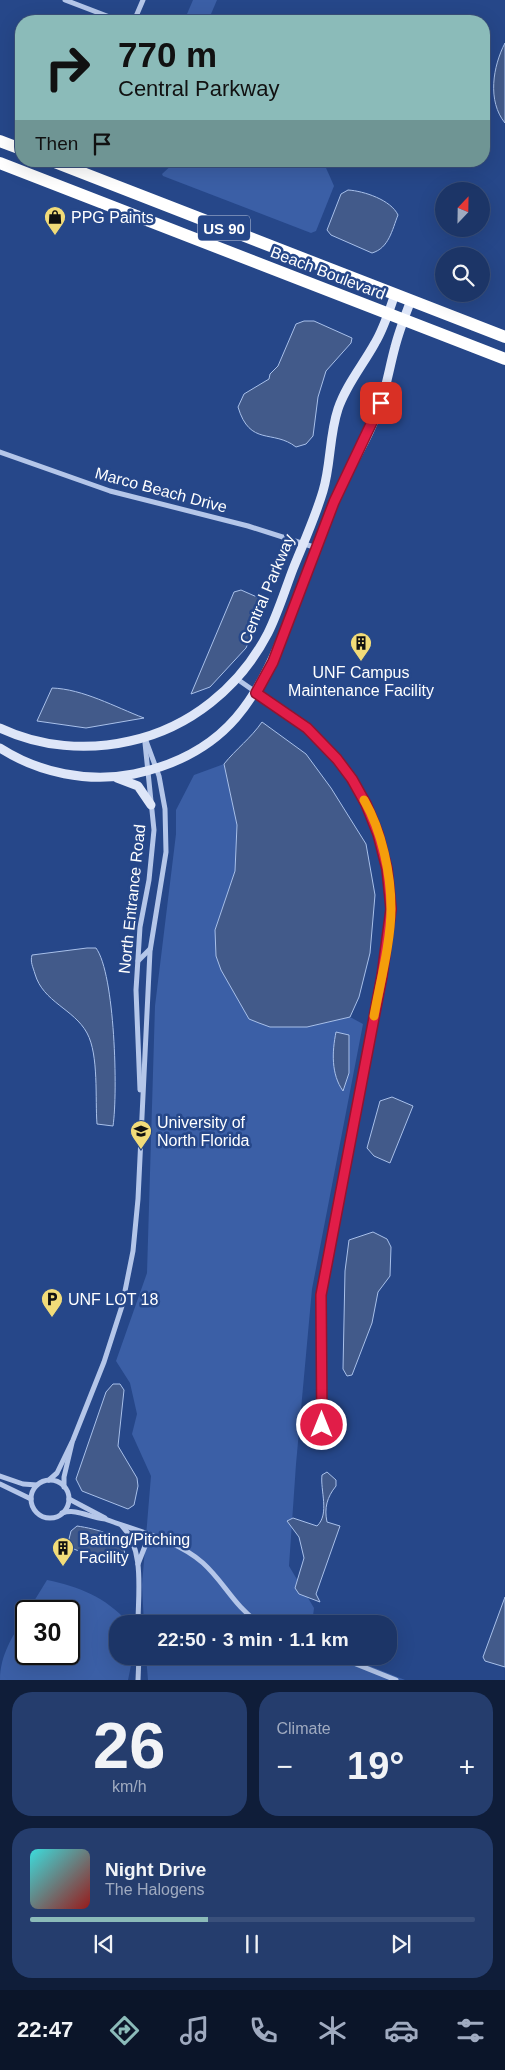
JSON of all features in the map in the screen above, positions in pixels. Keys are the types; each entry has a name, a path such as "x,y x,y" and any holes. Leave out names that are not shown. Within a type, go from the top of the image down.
{"highway":[{"path":"0,141 15,147"},
{"name":"Beach Boulevard","path":"0,163 505,359"},
{"name":"US 90","path":"67,167 505,337"}],"street":[{"path":"65,0 104,15"},
{"path":"137,15 144,0"},
{"name":"Central Parkway","path":"0,728 38,741 75,746 98,746 145,738 177,724 200,711 237,679 249,664 268,632 323,490 338,410 347,389 376,342 395,294"},
{"name":"Central Parkway","path":"0,748 40,768 66,775 112,777 147,771 175,762 208,743 227,728 256,693 273,662 334,502 381,403 411,300"},
{"name":"Marco Beach Drive","path":"0,452 110,491 248,526 317,548"},
{"path":"237,679 307,728 337,759 352,779 366,804 378,834 387,869 391,909 382,976 321,1295 324,1435"},
{"name":"North Entrance Road","path":"73,1440 104,1362 126,1288 135,1232 150,948 166,852 165,809 157,768 145,738"},
{"name":"North Entrance Road","path":"141,1104 137,1042 138,961 140,927 153,849 145,738"},
{"path":"112,777 138,786 151,804"},
{"path":"138,961 146,955 150,948"},
{"path":"49,1480 56,1473 73,1440"},
{"path":"62,1513 67,1507 69,1499 64,1487 64,1476 73,1440"},
{"path":"0,1476 24,1484 36,1485 49,1480 55,1480 64,1487"},
{"path":"0,1484 31,1499"},
{"path":"36,1485 31,1499 35,1510 43,1516 53,1517 62,1513 76,1511 94,1518 120,1524 178,1547 202,1563 216,1576 236,1604 249,1615"},
{"path":"69,1499 99,1513 105,1519"},
{"path":"120,1524 133,1541 137,1566 138,1615"},
{"path":"137,1566 148,1536"},
{"path":"138,1680 139,1665"},
{"path":"358,1665 396,1680"}],"shaded area":[{"path":"193,0 217,0 211,15 187,15"},
{"path":"505,43 505,123 499,114 496,104 494,83 497,62"},
{"path":"170,167 326,167 334,186 316,231 311,233 162,174"},
{"path":"348,190 376,197 389,205 398,215 389,238 378,251 372,253 331,235 327,230 341,194"},
{"path":"304,321 314,321 352,338 351,343 326,371 318,397 313,436 306,444 296,447 249,428 238,407 244,394 269,379 270,374 278,366 296,324"},
{"path":"241,590 266,601 246,648 210,687 191,694 234,592"},
{"path":"52,688 87,695 144,718 86,728 37,721"},
{"path":"262,722 306,754 331,788 366,844 375,895 370,953 359,997 350,1017 307,1027 270,1027 249,1019 221,970 216,956 215,930 235,871 237,825 224,764"},
{"path":"224,764 237,825 235,871 215,930 249,1018 307,1027 350,1017 363,1024 312,1289 296,1464 289,1566 314,1608 313,1615 144,1615 142,1585 151,1476 132,1434 137,1414 130,1383 116,1361 147,1273 155,1006 176,834 176,810 194,775"},
{"path":"96,948 102,962 111,1007 115,1062 113,1126 97,1124 95,1065 91,1042 87,1033 75,1018 45,992 39,984 32,962 32,955"},
{"path":"336,1032 349,1035 349,1073 343,1091 334,1070"},
{"path":"392,1097 413,1106 390,1163 374,1156 367,1148 380,1101"},
{"path":"373,1232 387,1239 391,1247 390,1276 378,1292 372,1323 352,1375 347,1376 343,1369 345,1271 349,1240"},
{"path":"113,1384 120,1384 124,1390 118,1446 137,1478 138,1486 134,1505 128,1509 82,1491 76,1479 106,1392"},
{"path":"327,1472 336,1480 336,1486 330,1494 327,1503 327,1522 340,1526 316,1594 320,1602 299,1594 295,1588 304,1558 299,1537 287,1521 293,1518 317,1526 321,1521 324,1509 322,1475"},
{"path":"77,1526 101,1531 116,1539 121,1544 125,1559 104,1560 71,1548 68,1543 71,1531"},
{"path":"47,1580 91,1594 119,1613 121,1615 109,1615 109,1665 131,1665 128,1680 0,1680 2,1662 15,1633 15,1665 80,1665 80,1600 35,1600"},
{"path":"505,1597 505,1667 485,1661 483,1657"},
{"path":"147,1665 368,1665 405,1680 148,1680"}],"slow traffic":[{"path":"364,800 378,834 387,869 391,909 382,976 374,1016"}],"place":[{"name":"PPG Paints","path":"55,236"},
{"name":"UNF Campus Maintenance Facility","path":"361,662"},
{"name":"University of North Florida","path":"141,1150"},
{"name":"UNF LOT 18","path":"52,1318"},
{"name":"Batting/Pitching Facility","path":"63,1567"}],"route":[{"path":"322,1425 321,1295 382,976 391,909 387,869 378,834 366,804 352,779 337,759 307,728 256,693 273,662 334,502 381,403"}]}
